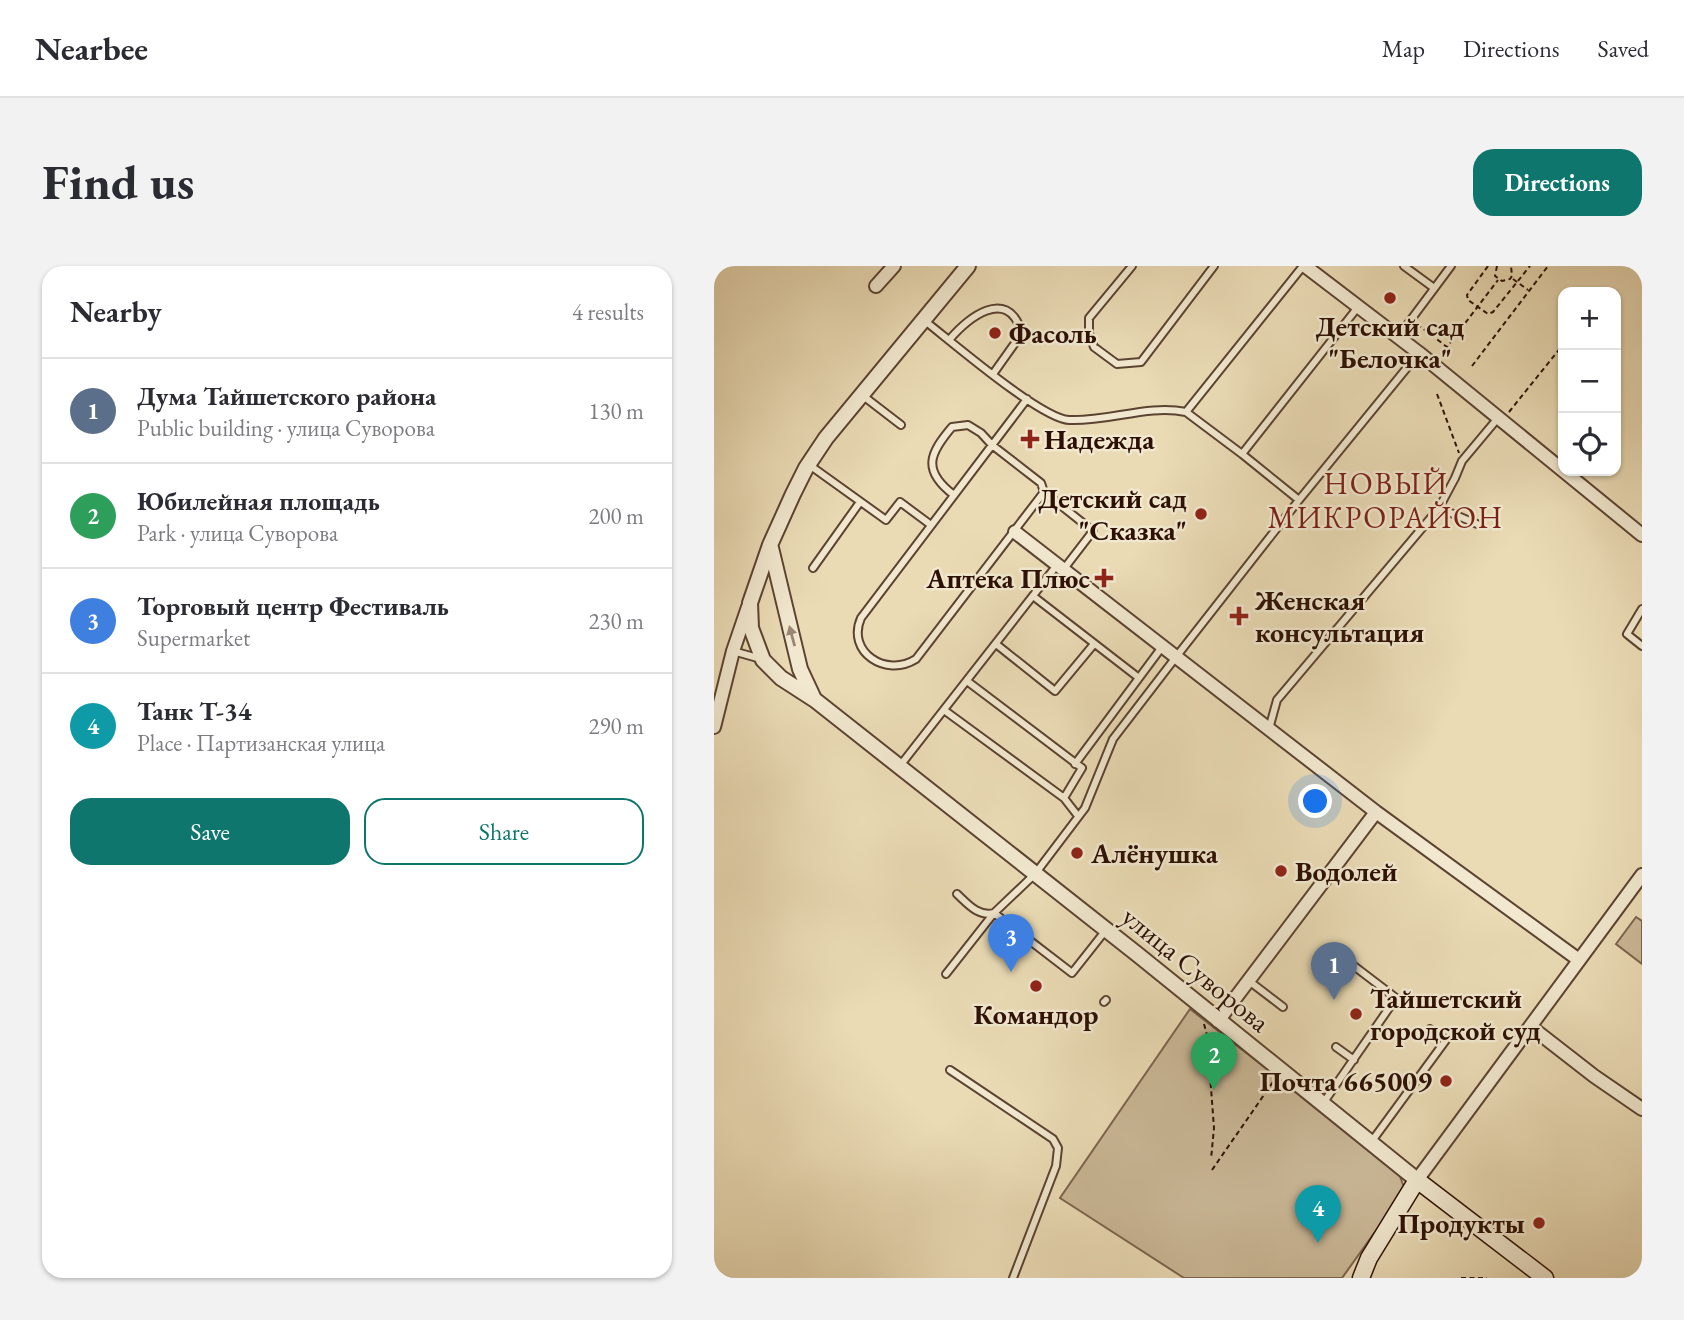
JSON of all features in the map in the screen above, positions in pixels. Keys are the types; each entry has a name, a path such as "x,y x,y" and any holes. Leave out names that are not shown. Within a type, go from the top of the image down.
{"main road":[{"path":"1361,1278 1369,1258 1417,1180"},
{"name":"улица Суворова","path":"1417,1180 1545,1278"}],"street":[{"path":"876,286 894,266"},
{"path":"714,727 733,651 770,545 808,464 826,438 968,266"},
{"path":"1304,266 1419,353 1642,535"},
{"path":"1015,532 1376,812 1579,960"},
{"path":"770,545 800,669 815,701"},
{"path":"750,603 751,628 762,660"},
{"name":"улица Суворова","path":"762,660 781,678 815,701 1106,930 1417,1180"},
{"path":"1218,1021 1376,812"},
{"path":"1417,1180 1642,875"},
{"path":"1531,1027 1642,1109"}],"lane":[{"path":"1132,266 1089,318 1089,332 1094,346 1117,364 1141,362 1214,266"},
{"path":"1186,412 1304,266"},
{"path":"1404,266 1434,288"},
{"path":"1398,337 1451,266"},
{"path":"1242,454 1358,307"},
{"path":"949,340 975,315 992,308 1004,309 1017,319 1021,330 993,374"},
{"path":"923,320 1055,417 1067,420 1170,409 1186,412 1299,499"},
{"path":"946,974 994,913 1035,874 1085,808 1113,739 1299,499 1419,353"},
{"path":"862,395 901,425"},
{"path":"1027,399 861,618 856,629 865,652 891,667 905,666 916,659 1044,492"},
{"path":"1269,729 1277,700 1438,508 1462,461 1500,420"},
{"path":"899,768 1033,596 1093,531 1044,492 1041,484 981,433 968,425 952,427 936,446 931,457 934,471 945,488 954,495"},
{"path":"808,464 886,520 900,502 931,525"},
{"path":"813,568 860,502"},
{"path":"1438,508 1477,524"},
{"path":"1033,596 1139,678"},
{"path":"1642,609 1627,634 1642,646"},
{"path":"996,644 1055,691 1094,644"},
{"path":"1075,764 1162,647"},
{"path":"733,651 762,660"},
{"path":"967,681 1082,768 1064,798"},
{"path":"944,710 1064,798 1077,816"},
{"path":"957,894 979,912 986,915 994,913"},
{"path":"994,913 1072,973 1106,930"},
{"path":"1323,1104 1396,998 1354,966"},
{"path":"1249,981 1283,1007"},
{"path":"1370,1143 1446,1040 1430,1029"},
{"path":"1336,1047 1354,1060"},
{"path":"950,1070 1053,1139 1058,1148 1056,1166 1013,1278"}],"path":[{"path":"1488,266 1468,291 1468,300 1485,313 1493,312 1531,266"},
{"path":"1496,266 1494,272 1498,279 1506,281 1513,272 1511,266"},
{"path":"1472,366 1548,266"},
{"path":"1511,277 1529,291"},
{"path":"1411,319 1447,347 1498,279"},
{"path":"1500,420 1559,350"},
{"path":"1437,394 1462,461"},
{"path":"1205,1010 1202,1016 1208,1035 1214,1128 1211,1159"},
{"path":"1212,1170 1281,1070"},
{"path":"1461,1278 1487,1278"}],"shaded area":[{"path":"1636,917 1642,921 1642,964 1616,944"},
{"path":"1190,1009 1398,1171 1405,1190 1342,1278 1184,1278 1060,1198"}],"place":[{"name":"Детский сад \"Белочка\"","path":"1390,298"},
{"name":"Фасоль","path":"995,333"},
{"name":"Надежда","path":"1030,439"},
{"name":"Детский сад \"Сказка\"","path":"1201,514"},
{"name":"Аптека Плюс","path":"1104,578"},
{"name":"Женская консультация","path":"1239,616"},
{"name":"Алёнушка","path":"1077,853"},
{"name":"Водолей","path":"1281,871"},
{"name":"Торговый центр Фестиваль","path":"1011,972"},
{"name":"Командор","path":"1036,986"},
{"name":"Дума Тайшетского района","path":"1334,1000"},
{"name":"Тайшетский городской суд","path":"1356,1014"},
{"name":"Почта 665009","path":"1446,1081"},
{"name":"Юбилейная площадь","path":"1214,1090"},
{"name":"Продукты","path":"1539,1223"},
{"name":"Танк Т-34","path":"1318,1243"}],"district":[{"name":"НОВЫЙ МИКРОРАЙОН","path":"1386,501"}]}
